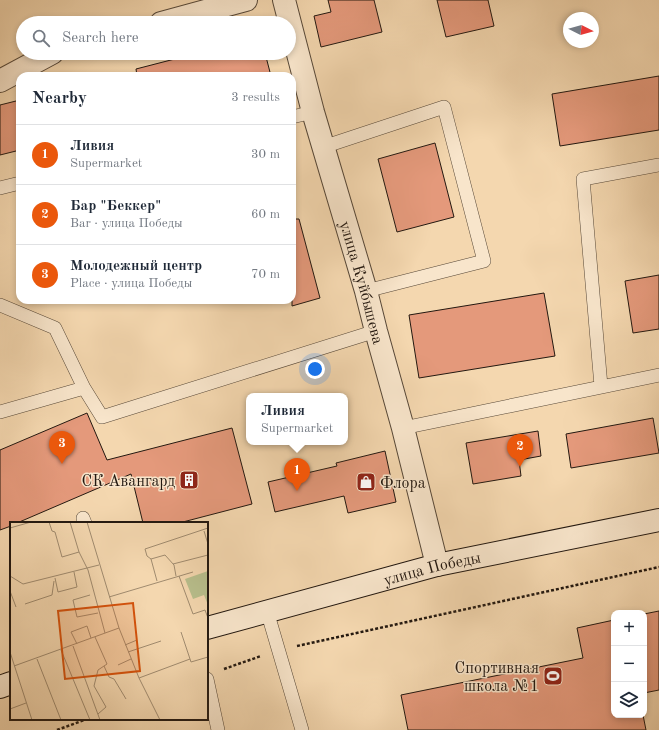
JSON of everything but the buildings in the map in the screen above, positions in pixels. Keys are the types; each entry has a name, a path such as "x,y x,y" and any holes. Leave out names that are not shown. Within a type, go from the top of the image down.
{"street":[{"path":"187,16 246,0"},
{"name":"улица Куйбышева","path":"284,0 287,16"},
{"path":"17,72 39,60"},
{"name":"улица Куйбышева","path":"293,60 295,72"},
{"path":"0,81 16,72"},
{"name":"улица Куйбышева","path":"296,77 302,115 323,147 366,291 403,428 437,565"},
{"name":"улица Победы","path":"208,628 437,565 659,520"},
{"path":"0,687 10,683"}],"lane":[{"path":"323,147 444,107 484,261 366,291"},
{"path":"601,386 583,178 659,165"},
{"path":"0,188 16,184"},
{"path":"0,305 55,328 84,388 102,418 376,330"},
{"path":"403,428 601,386 659,376"},
{"path":"0,412 84,388"},
{"path":"267,611 302,730"},
{"path":"208,683 218,730"}],"path":[{"path":"221,670 278,650 659,567"},
{"path":"57,730 84,720"}],"place":[{"name":"Молодежный центр","path":"62,464"},
{"name":"Бар \"Беккер\"","path":"520,467"},
{"name":"СК Авангард","path":"189,480"},
{"name":"Флора","path":"366,482"},
{"name":"Ливия","path":"297,491"},
{"name":"Спортивная школа №1","path":"553,676"}]}
